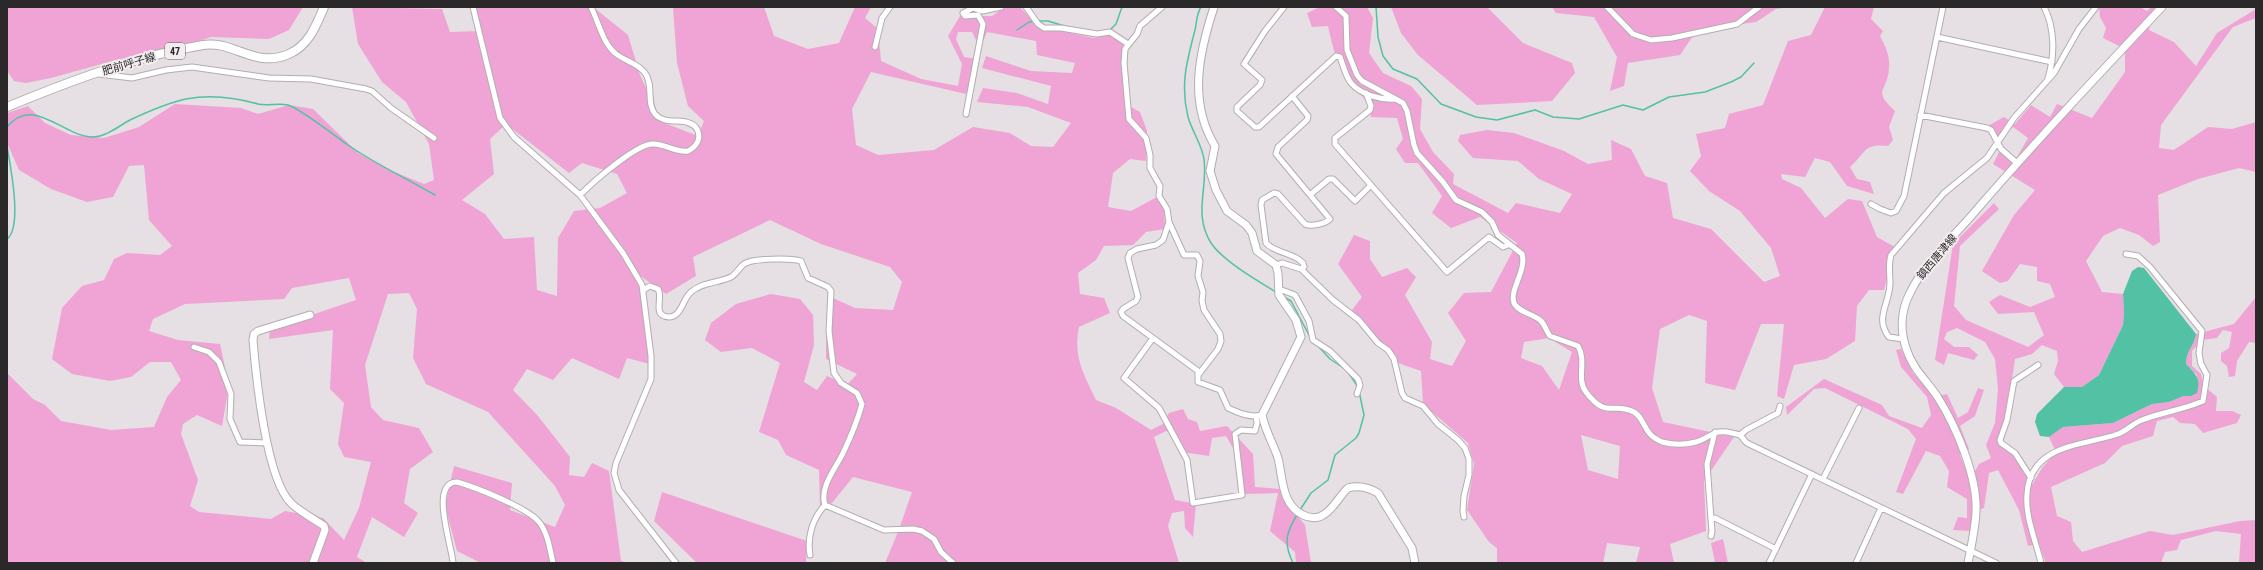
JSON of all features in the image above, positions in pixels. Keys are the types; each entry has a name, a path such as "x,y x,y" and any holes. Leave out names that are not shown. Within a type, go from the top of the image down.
{"main road":[{"name":"肥前呼子線","path":"7,107 96,73 140,59 205,45 220,46 263,59 288,55 309,39 324,7"}],"street":[{"path":"473,7 500,118 514,137 580,195 623,253 640,280 643,290 652,356 651,379 616,464 614,473 619,490 676,563"},
{"path":"580,195 617,163 644,146 661,144 676,151 688,152 697,144 699,137 695,127 690,124 666,121 656,114 651,103 649,81 645,74 638,67 614,52 609,46 592,7"},
{"path":"876,47 882,18 890,7"},
{"path":"966,114 982,24 978,15 965,16 963,13 973,8 982,11 1001,7"},
{"path":"1026,7 1038,24 1044,28 1061,28 1090,33 1110,32 1128,44"},
{"path":"1162,7 1157,13 1144,20 1137,34 1125,49 1124,63 1129,119 1146,138 1150,155 1150,168 1160,186 1160,196 1167,209 1169,222 1184,255 1197,256 1200,261 1198,276 1203,292 1202,301 1204,310 1220,334 1221,341 1218,349 1199,374 1198,382 1220,390 1228,408 1244,414 1259,416"},
{"path":"1153,338 1124,378 1159,408 1187,460 1193,503 1242,495 1235,434 1240,430 1254,431 1259,416 1301,337 1296,320 1283,303 1279,289 1276,265 1258,251 1252,233 1246,225 1227,211 1210,171 1215,146 1205,127 1198,97 1201,51 1214,7"},
{"path":"1284,7 1265,30 1244,64 1262,80 1260,85 1237,107 1237,111 1254,127 1259,127 1338,56 1351,83 1366,94 1385,100 1396,99"},
{"path":"1336,7 1346,16 1347,50 1357,75 1362,81 1403,103 1407,111 1417,153 1443,182 1456,200 1482,212 1508,245 1522,254 1523,259 1513,296 1514,304 1520,309 1541,320 1550,336 1578,346 1583,359 1582,384 1584,390 1596,404 1602,408 1635,413 1640,417 1646,431 1652,437 1664,442 1682,444 1696,442 1715,432 1724,431 1740,435 1747,443 1996,563"},
{"path":"1607,7 1633,34 1651,40 1672,38 1737,24 1759,7"},
{"path":"1871,204 1891,212 1896,211 1904,196 1943,7"},
{"path":"2044,7 2049,16 2052,38 2052,62 2048,79"},
{"path":"1903,339 1889,337 1883,325 1882,315 1890,283 1889,264 1891,255 1944,193 1976,169 1987,158 2014,118 2054,73 2079,29 2096,7"},
{"name":"鎮西唐津線","path":"1968,563 1976,512 1975,493 1967,461 1945,410 1912,363 1903,339 1902,328 1904,306 1918,280 2017,163 2162,7"},
{"path":"1937,37 2052,62"},
{"path":"96,73 132,78 166,70 192,67 269,78 311,79 366,88 372,90 390,108 434,138"},
{"path":"1366,94 1371,106 1370,110 1334,140 1447,272 1489,237 1503,247 1508,245"},
{"path":"1292,96 1308,116 1307,120 1278,147 1276,154 1330,216 1329,220 1309,226 1304,224 1278,194 1274,193 1262,200 1261,205 1266,243 1270,248 1298,258 1303,263 1304,267 1301,268"},
{"path":"1920,115 1987,128 1991,130 1997,144 2017,163"},
{"path":"1311,194 1329,179 1333,179 1355,201 1371,185"},
{"path":"1169,222 1163,240 1156,245 1137,249 1130,253 1128,258 1138,297 1136,301 1122,308 1121,312 1123,316 1199,374"},
{"path":"2041,563 2027,506 2027,493 2031,478 2048,455 2059,449 2121,433 2141,420 2203,401 2207,375 2201,364 2199,353 2202,331 2150,267 2138,256 2126,254"},
{"path":"643,290 650,286 658,289 661,296 660,312 665,317 674,316 681,310 693,290 714,281 731,277 750,261 773,259 801,262 808,278 828,286 831,291 829,331 834,373 841,383 857,393 862,404 844,451 823,494 825,505 812,526 808,541 810,555"},
{"path":"1276,265 1282,263 1301,268 1332,300 1359,320 1378,343 1388,350 1394,359 1402,393 1406,398 1423,406 1438,424 1458,440 1465,448 1469,459 1469,475 1464,496 1464,517"},
{"path":"1279,289 1295,295 1309,321 1313,340 1330,351 1358,379 1360,385 1357,394"},
{"path":"310,315 254,334 254,350 267,443 280,485 290,502 324,526 325,534 313,563"},
{"path":"194,347 214,355 221,366 231,394 230,419 240,442 267,443"},
{"path":"2031,478 2015,453 2001,443 2000,440 2007,420 2014,381 2038,365"},
{"path":"1740,435 1778,413 1780,406"},
{"path":"1823,479 1859,408"},
{"path":"1259,416 1278,458 1283,488 1291,506 1299,513 1314,518 1322,516 1331,510 1348,488 1363,486 1372,489 1378,493 1412,548 1415,563"},
{"path":"1711,536 1712,531 1707,464 1715,432"},
{"path":"1769,563 1812,474"},
{"path":"453,563 443,497 445,487 449,483 457,482 521,509 536,519 542,527 553,563"},
{"path":"825,505 884,530 913,529 922,531 934,539 941,552 953,563"},
{"path":"1856,563 1882,508"},
{"path":"1711,519 1718,519 1776,549"}],"shaded area":[{"path":"7,7 303,7 289,30 269,39 211,37 156,56 120,59 51,78 26,83 14,81 7,71"},
{"path":"352,7 442,9 450,32 481,31 474,7 593,7 628,35 640,75 662,122 698,136 704,121 688,106 677,63 673,7 764,7 774,36 808,49 839,43 855,7 871,7 865,18 878,29 881,61 921,79 958,86 962,64 948,36 960,16 992,16 1005,7 1020,7 1042,31 1061,31 1094,38 1108,32 1126,44 1126,104 1140,112 1147,131 1146,161 1130,159 1113,173 1108,207 1131,211 1157,197 1164,204 1165,229 1146,232 1133,245 1104,246 1096,260 1078,273 1080,294 1104,298 1110,313 1079,327 1077,347 1083,373 1096,400 1116,408 1151,430 1163,424 1169,413 1183,409 1188,419 1197,422 1200,431 1227,426 1253,454 1255,487 1281,489 1291,509 1305,525 1311,563 1296,563 1295,552 1270,531 1278,493 1245,494 1238,457 1226,436 1212,438 1209,456 1182,452 1177,435 1166,431 1154,437 1175,500 1196,504 1193,537 1185,528 1184,511 1172,513 1168,526 1179,563 885,563 912,492 853,477 832,503 820,507 819,470 786,455 778,440 759,432 780,363 752,348 721,352 705,340 711,323 736,304 771,294 800,299 813,315 814,345 804,382 817,390 827,376 847,385 857,374 826,359 826,320 833,298 855,308 893,310 902,282 890,267 821,244 770,220 693,257 696,276 666,294 639,275 650,364 627,358 619,379 572,358 553,380 527,369 513,390 538,416 570,457 569,475 584,477 592,463 609,471 621,561 631,563 481,563 457,551 445,506 454,466 512,483 510,510 555,527 565,505 555,486 488,412 426,384 413,358 417,309 409,293 388,294 365,365 371,407 383,420 419,428 433,452 410,469 404,503 418,513 404,537 372,517 357,557 367,563 7,563 7,373 33,399 45,405 61,421 111,430 154,427 167,397 181,380 171,362 150,362 131,377 110,381 72,374 52,359 62,308 82,286 104,280 114,259 127,253 160,255 172,246 149,220 144,165 129,166 113,197 87,202 51,189 19,170 7,143 7,113 28,106 45,123 71,135 104,138 139,127 175,104 241,108 258,114 289,105 313,109 358,153 387,169 424,184 434,180 429,144 406,102 382,82 358,44","holes":["958,32 972,32 980,48 987,32 1036,41 1037,55 1075,63 1072,73 1031,71 986,56 982,68 1051,86 1048,104 1017,93 983,88 977,102 1028,107 1071,123 1053,147 1031,146 1010,133 973,127 934,150 878,155 856,145 852,109 871,72 966,94 978,59 964,57 956,39","506,124 569,173 582,163 617,174 627,193 600,208 574,211 558,238 557,296 537,290 534,237 504,239 485,214 462,200 494,174 490,139","349,278 356,300 270,329 269,339 333,330 330,389 344,403 338,444 344,457 371,462 359,508 344,540 323,518 285,511 271,519 199,512 190,506 198,480 181,434 183,424 197,415 222,426 229,386 220,344 178,340 149,331 153,319 185,304 284,299 292,288"]},
{"path":"1320,7 1367,7 1373,18 1369,53 1383,73 1411,86 1422,99 1420,129 1433,152 1454,174 1453,184 1508,213 1516,203 1560,213 1572,194 1539,179 1518,161 1473,158 1458,141 1460,135 1487,130 1514,133 1564,151 1588,164 1612,160 1611,140 1631,149 1645,176 1667,183 1673,218 1711,229 1764,282 1780,276 1771,248 1740,211 1709,191 1690,171 1701,156 1696,134 1725,128 1729,114 1763,105 1788,41 1811,35 1825,7 1874,7 1871,19 1883,31 1880,36 1886,48 1889,59 1888,76 1882,94 1888,104 1895,111 1889,127 1893,140 1888,146 1880,145 1869,148 1850,167 1857,179 1870,182 1874,194 1847,186 1830,162 1815,158 1805,177 1781,174 1782,179 1801,188 1825,218 1848,199 1862,201 1877,237 1895,247 1884,290 1869,290 1857,306 1855,341 1826,359 1794,365 1784,399 1777,396 1784,324 1761,324 1735,390 1705,383 1707,321 1689,315 1660,329 1652,388 1663,422 1734,437 1704,481 1706,531 1670,544 1674,563 1636,563 1640,547 1607,543 1603,563 1497,563 1497,548 1489,542 1467,510 1474,464 1468,443 1423,404 1421,371 1398,363 1352,310 1362,297 1338,264 1354,235 1370,241 1370,259 1382,277 1407,268 1416,277 1405,295 1432,342 1430,359 1452,366 1466,341 1448,313 1464,293 1491,292 1517,243 1480,217 1451,228 1432,213 1442,196 1418,163 1405,163 1396,149 1403,139 1397,118 1371,117 1366,101 1350,84 1342,70 1334,49 1328,26 1312,27 1307,13","holes":["1549,338 1572,352 1559,390 1542,366 1521,358 1524,342","1581,435 1620,446 1618,479 1588,470"]},
{"path":"1391,7 1487,7 1523,43 1572,63 1575,73 1552,101 1477,105 1418,55 1401,33"},
{"path":"1552,7 1788,7 1776,9 1756,22 1697,30 1680,55 1628,63 1624,86 1610,91 1617,57 1594,17 1556,13"},
{"path":"2099,7 2140,7 2147,11 2151,7 2158,7 2151,14 2149,30 2174,42 2196,66 2217,33 2256,9 2256,18 2233,27 2161,125 2159,148 2174,150 2208,127 2232,129 2256,122 2256,172 2239,168 2198,179 2158,195 2160,242 2153,246 2139,235 2120,228 2103,236 2086,261 2102,292 2123,294 2124,312 2123,325 2099,375 2082,387 2064,387 2054,374 2058,361 2057,351 2042,345 2032,354 2015,359 2006,420 1997,441 2013,455 2032,485 2042,468 2056,452 2049,437 2063,427 2113,423 2152,404 2169,402 2183,395 2191,396 2197,375 2186,364 2188,354 2196,334 2234,324 2256,297 2256,343 2249,342 2237,361 2235,376 2229,377 2227,366 2221,361 2221,353 2229,348 2232,332 2223,330 2217,338 2202,340 2192,351 2192,366 2201,374 2204,386 2217,397 2216,411 2232,411 2241,415 2237,423 2203,433 2195,424 2180,423 2173,417 2157,421 2153,436 2122,446 2105,463 2051,487 2057,516 2071,522 2073,541 2082,552 2150,531 2173,535 2240,521 2256,520 2256,563 2237,563 2239,562 2241,534 2216,531 2181,540 2177,550 2165,552 2161,563 2046,563 2039,544 2028,546 2019,510 1998,470 1989,473 1984,508 1973,512 1970,531 1953,530 1958,517 1967,518 1967,499 1947,487 1949,471 1940,456 1926,451 1903,494 1896,492 1916,439 1908,429 1825,388 1814,389 1787,415 1786,407 1824,379 1882,405 1889,416 1922,428 1931,415 1927,397 1901,367 1896,350 1901,349 1913,373 1934,397 1947,394 1958,418 1968,412 1978,388 1984,390 1975,416 1960,426 1969,449 1960,455 1970,480 1979,464 1991,458 1986,445 1995,423 1998,389 1995,359 1985,342 1957,328 1947,332 1944,339 1954,347 1969,347 1978,355 1974,360 1948,353 1944,365 1935,360 1953,244 1994,203 1999,209 1960,246 1954,306 1966,320 2028,347 2044,335 2034,312 1998,314 1989,302 2000,295 2030,307 2055,297 2050,284 2037,281 2037,267 2020,264 2008,281 2000,283 1982,271 2014,215 2035,190 1993,164 2000,150 2016,159 2028,138 2013,127 1998,137 1988,126 2004,117 2015,124 2031,105 2050,117 2057,104 2092,118 2125,72 2125,49 2103,38 2106,28 2100,17"},
{"path":"2138,267 2144,268 2196,334 2188,354 2186,364 2197,377 2197,393 2191,396 2183,396 2169,402 2152,404 2113,423 2063,427 2049,437 2040,436 2035,422 2037,414 2064,387 2082,387 2099,375 2123,325 2123,294 2132,271"},
{"path":"662,492 807,541 806,563 697,563 654,521"},
{"path":"1723,539 1728,563 1715,563 1711,543"}],"waterway":[{"path":"1109,31 1116,24 1122,7"},
{"path":"1201,7 1197,16 1187,62 1185,94 1188,117 1204,159 1205,170 1202,201 1203,222 1211,243 1216,250 1232,264 1276,292"},
{"path":"1376,7 1378,37 1383,56 1393,69 1417,79 1441,104 1476,117 1497,120 1535,110 1553,117 1579,119 1623,105 1643,110 1669,97 1705,92 1731,82 1741,77 1754,63"},
{"path":"1017,30 1029,22 1034,21"},
{"path":"1038,21 1048,21 1071,28"},
{"path":"7,127 17,118 28,115 38,116 83,136 94,137 108,133 130,120 150,111 195,97 222,97 262,105 288,105 294,107 369,158 435,195"},
{"path":"7,146 13,180 15,209 12,232 7,239"},
{"path":"1284,297 1291,301 1310,337"},
{"path":"1318,346 1330,359 1345,369"},
{"path":"1348,372 1358,387"},
{"path":"1300,510 1311,493 1328,480 1335,455 1356,438 1359,433 1364,415 1359,391"},
{"path":"1293,563 1288,549 1287,538 1298,513"}]}
